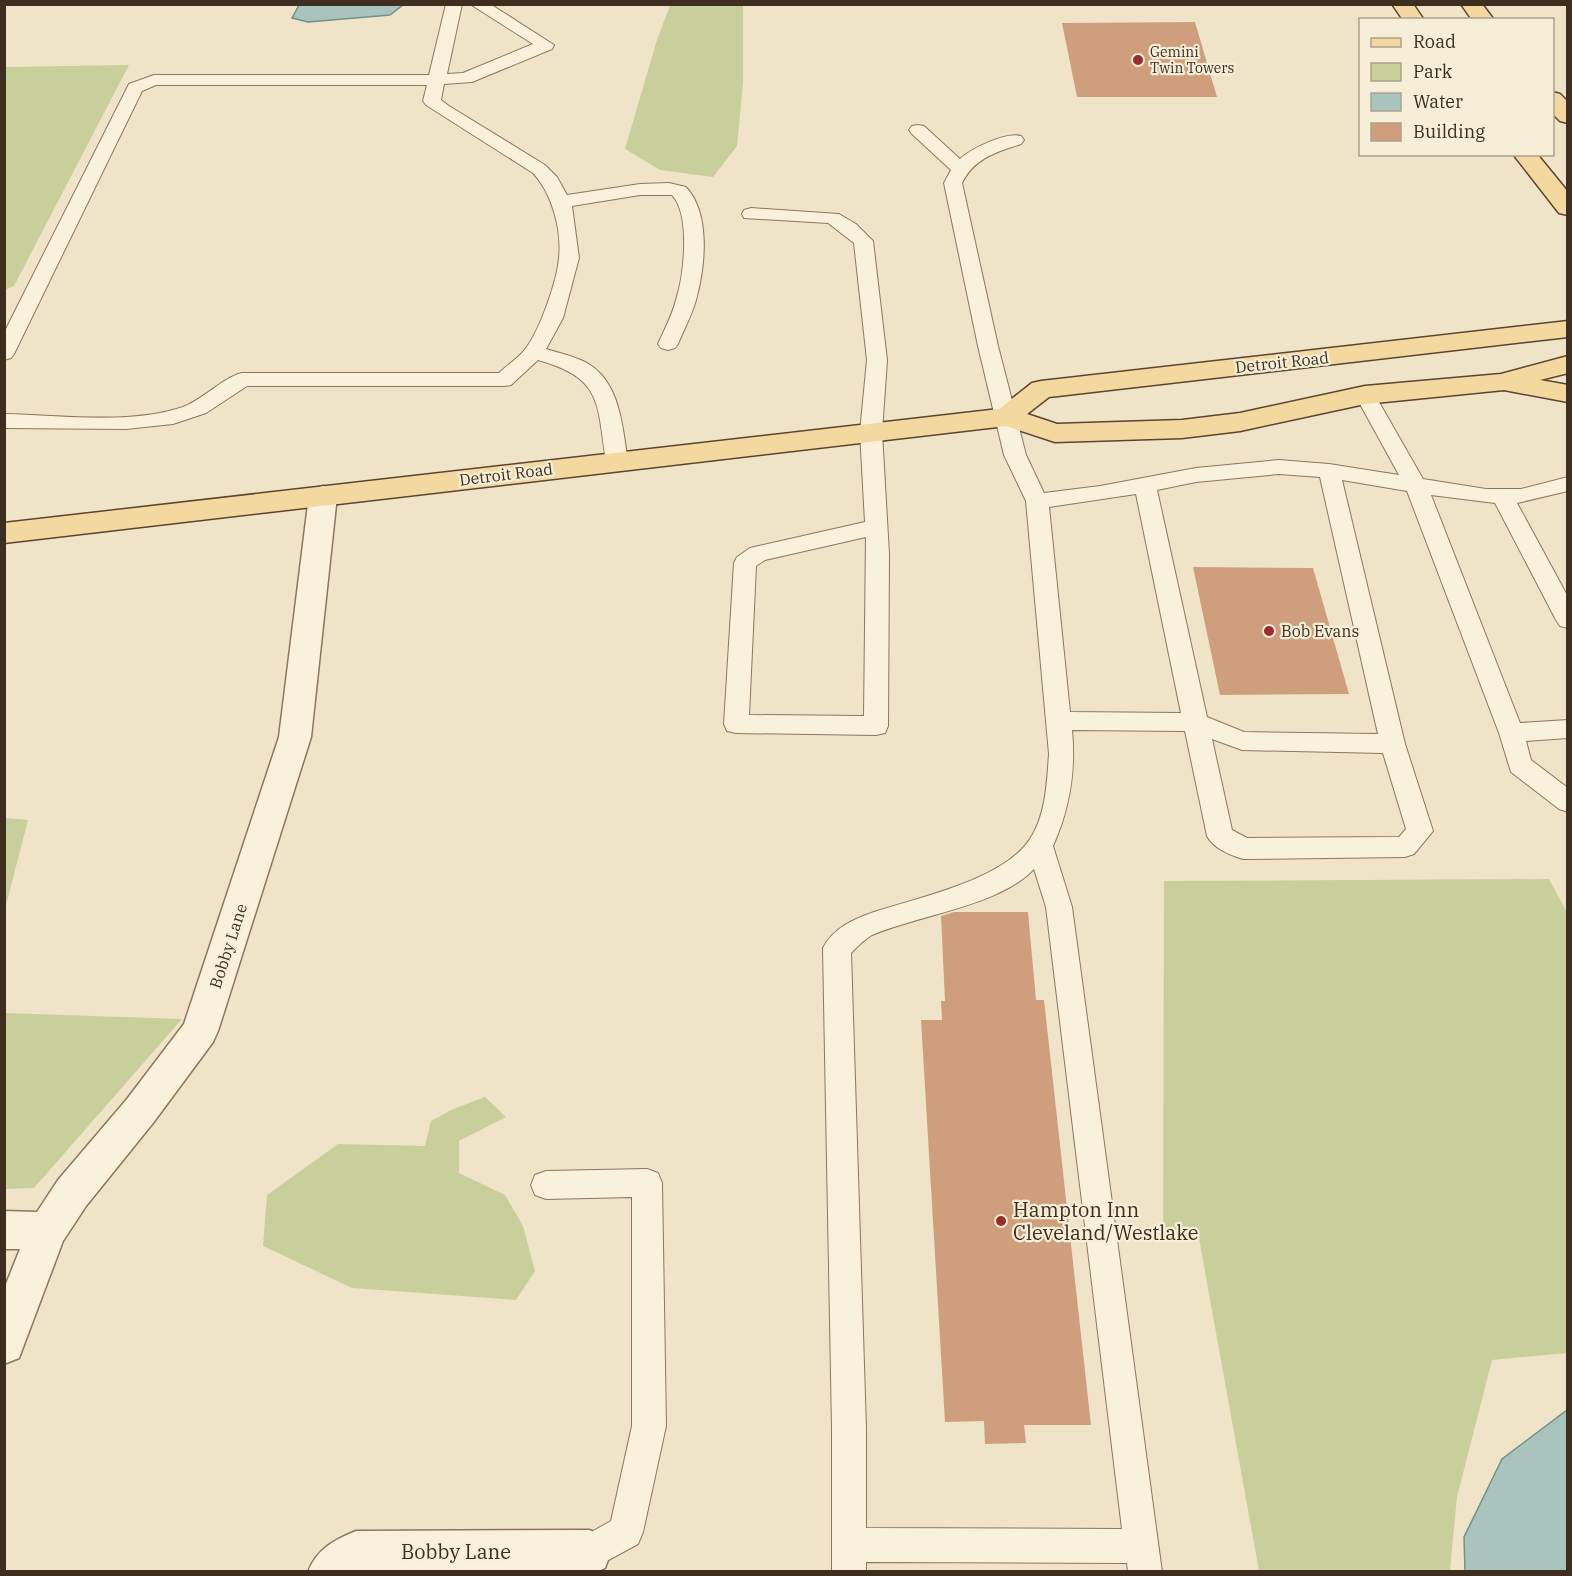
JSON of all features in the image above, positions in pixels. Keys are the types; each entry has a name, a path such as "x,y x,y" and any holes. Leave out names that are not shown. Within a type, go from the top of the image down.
{"main road":[{"path":"1402,4 1412,18"},
{"path":"1471,4 1482,18"},
{"path":"1554,101 1568,116"},
{"path":"1526,156 1568,208"},
{"path":"1477,340 1568,319"},
{"name":"Detroit Road","path":"1007,417 1041,388 1568,329"},
{"name":"Detroit Road","path":"4,533 1007,417 1055,433 1182,429 1240,422 1365,395 1502,382 1568,364"},
{"path":"1502,382 1568,394"}],"street":[{"name":"Bobby Lane","path":"4,1344 47,1231 72,1193 140,1111 200,1031 295,737 323,496"},
{"path":"4,1230 47,1231"},
{"name":"Bobby Lane","path":"330,1572 356,1553 586,1562"}],"lane":[{"path":"4,421 125,422 164,419 219,397 242,379 504,380 534,352 553,318 569,258 564,208 550,181 539,169 432,101 454,4"},
{"path":"4,354 135,88 154,80 436,81 466,78 546,45 478,4"},
{"path":"918,130 959,167"},
{"path":"1015,140 988,149 959,167 953,183 988,346 1015,455 1037,501 1062,754 1059,789 1051,822 1040,846 1018,869 988,886 861,928 837,948 849,1428 849,1558 1144,1559 1059,908 1040,846"},
{"path":"561,202 652,188 678,191 688,200 694,233 687,297 668,344"},
{"path":"751,214 832,218 849,228 863,241 877,360 872,432 877,527 876,726 735,724 745,563 758,554 877,527"},
{"path":"534,352 575,366 591,375 607,401 617,461"},
{"path":"1365,395 1416,485 1511,733 1520,765 1568,802"},
{"path":"1037,501 1239,469 1279,467 1329,471 1486,496 1521,496 1568,484"},
{"path":"1145,485 1220,836 1243,849 1405,847 1420,831 1393,744 1329,471"},
{"path":"1503,497 1568,620"},
{"path":"1059,721 1195,722 1242,741 1393,744"},
{"path":"1511,733 1568,729"},
{"path":"546,1185 647,1183 649,1426 626,1532 586,1562"}],"green space":[{"path":"670,5 743,5 743,83 737,146 713,177 660,170 625,149 656,43"},
{"path":"129,65 14,286 5,290 5,67"},
{"path":"4,818 28,820 5,909"},
{"path":"1549,879 1568,914 1567,1353 1492,1360 1457,1497 1450,1571 1259,1571 1198,1233 1163,1234 1164,881"},
{"path":"5,1013 182,1019 34,1188 5,1189"},
{"path":"485,1097 506,1117 459,1141 459,1173 505,1195 523,1226 535,1271 516,1300 352,1288 263,1246 267,1195 338,1144 425,1146 431,1121 451,1110"}],"water":[{"path":"299,4 403,5 390,15 308,22 292,18"},
{"path":"1567,1410 1567,1571 1465,1571 1464,1537 1502,1459"}],"building":[{"name":"Gemini Twin Towers","path":"1195,22 1217,97 1077,97 1062,23"},
{"name":"Bob Evans","path":"1193,567 1313,568 1349,694 1220,695"},
{"name":"Hampton Inn Cleveland/Westlake","path":"954,912 1028,912 1036,1000 1044,1000 1091,1425 1024,1425 1026,1443 985,1444 984,1421 945,1422 921,1020 942,1020 941,1001 945,1001 941,916"}],"place":[{"name":"Gemini Twin Towers","path":"1138,60"},
{"name":"Bob Evans","path":"1269,631"},
{"name":"Hampton Inn Cleveland/Westlake","path":"1001,1221"}]}
